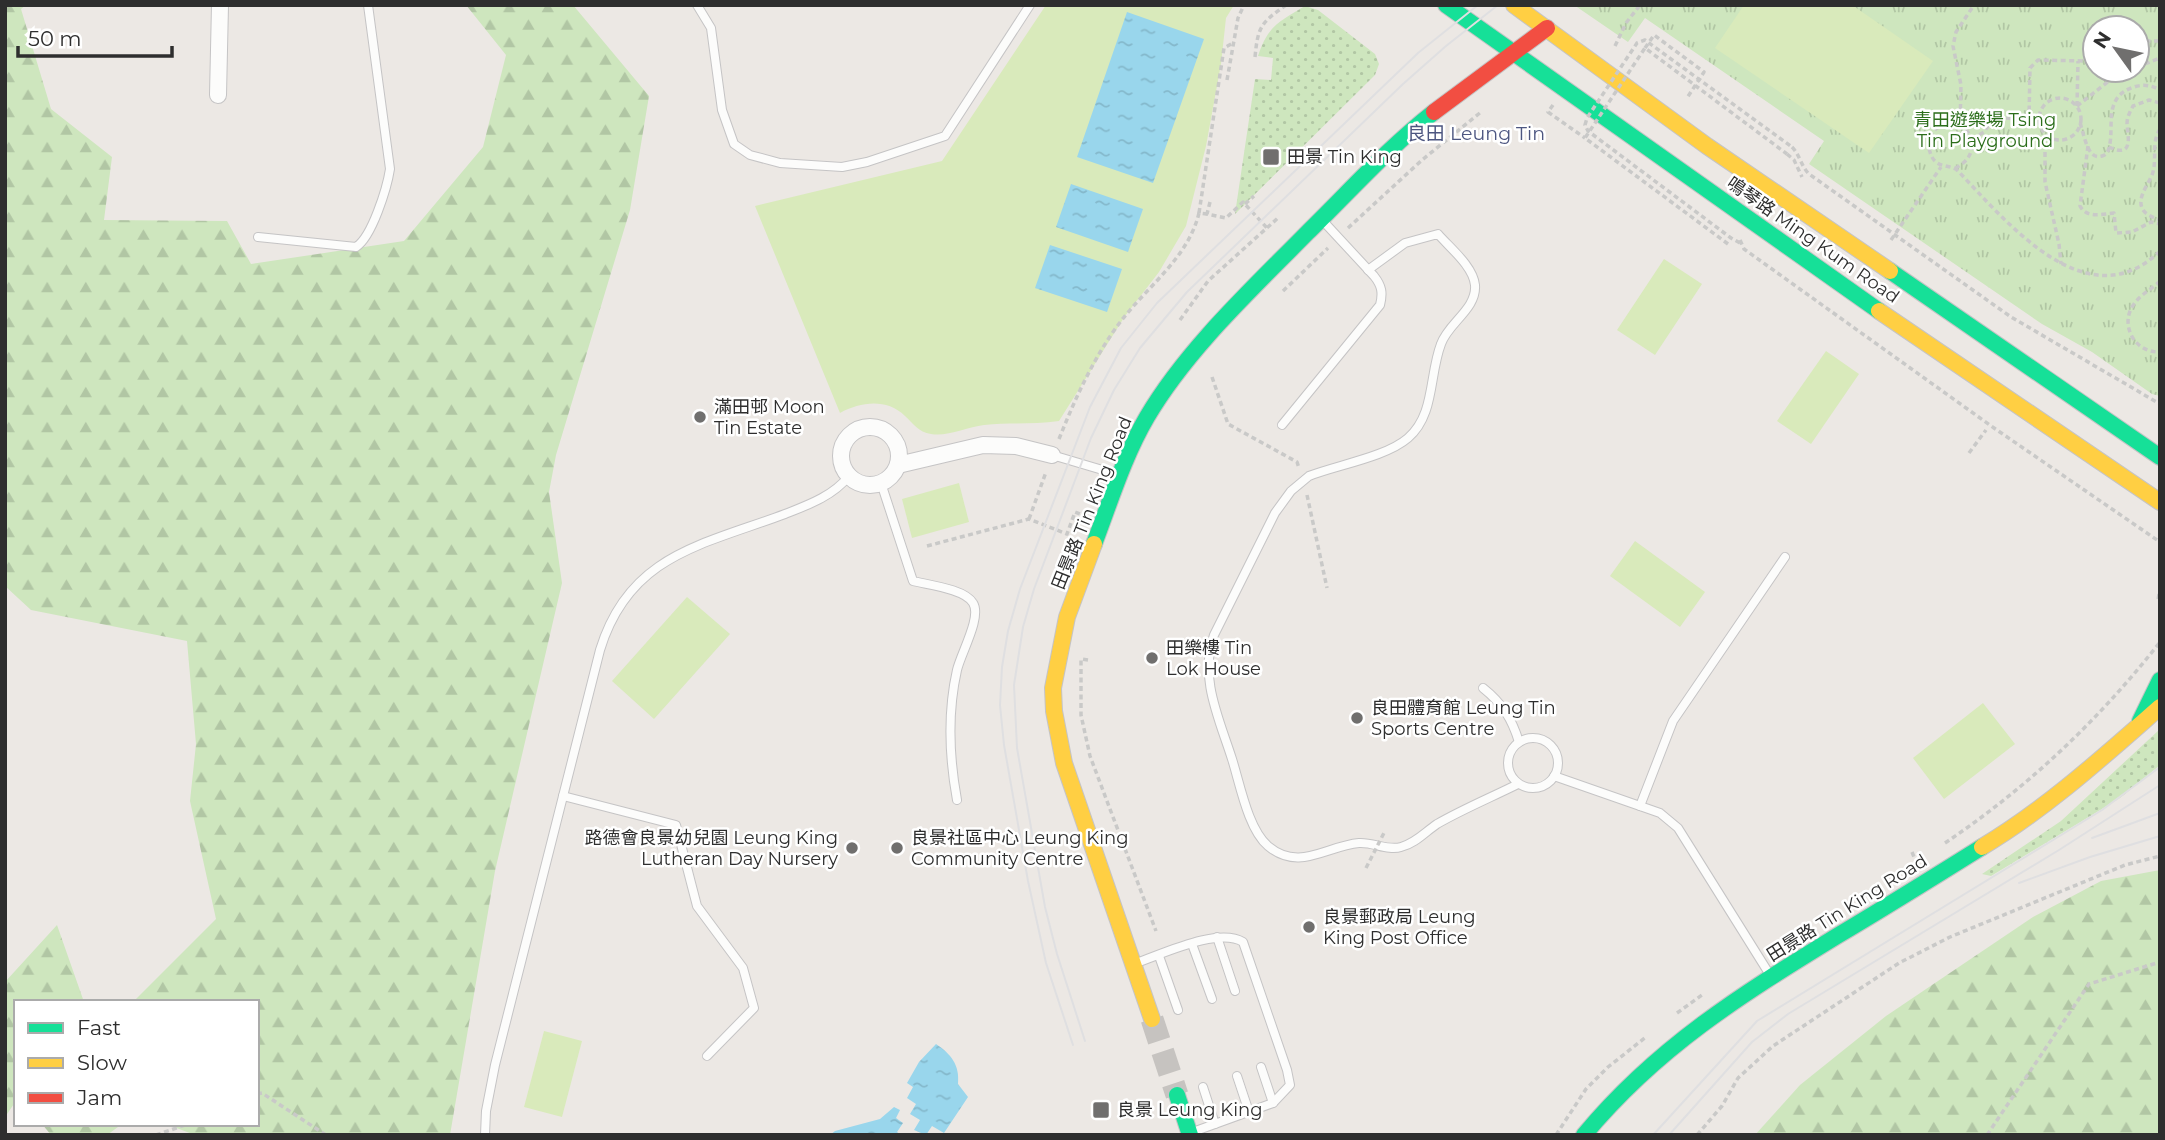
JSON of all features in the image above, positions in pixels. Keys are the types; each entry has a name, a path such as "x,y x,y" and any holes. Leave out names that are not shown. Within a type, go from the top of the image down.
{"street":[{"path":"218,94 220,5"},
{"name":"鳴琴路 Ming Kum Road","path":"1446,5 1911,333 2160,502"},
{"name":"鳴琴路 Ming Kum Road","path":"1514,5 1707,146 2160,457"},
{"name":"田景路 Tin King Road","path":"1152,1019 1064,763 1054,711 1053,688 1061,639 1120,475 1146,419 1177,372 1211,333 1406,134 1547,28"},
{"path":"864,427 874,427 892,436 899,455 898,465 893,473 881,482 866,485 849,476 841,458 842,447 847,438 864,427"},
{"path":"898,465 983,444 1016,446 1052,455"},
{"name":"田景路 Tin King Road","path":"2139,724 2160,680"},
{"name":"田景路 Tin King Road","path":"1584,1135 1611,1102 1665,1051 1702,1022 1988,844 2086,772 2160,707"},
{"path":"1177,1096 1190,1134"}],"lane":[{"path":"258,237 356,247 365,239 390,169 368,5"},
{"path":"697,5 711,28 722,110 734,144 750,155 780,163 842,167 867,162 945,136 1030,5"},
{"path":"1282,425 1380,305 1383,294 1380,284 1321,218"},
{"path":"1368,270 1405,243 1438,234 1469,270 1475,286 1472,302 1443,337 1423,419 1409,437 1391,449 1303,480 1275,513 1214,635 1208,657 1208,682 1212,697 1253,825 1259,836 1276,852 1296,858 1316,856 1362,843 1399,848 1417,840 1436,825 1518,784"},
{"path":"1052,455 1120,475"},
{"path":"485,1135 495,1065 606,629 628,592 660,563 830,494 849,476"},
{"path":"881,482 913,581 962,594 971,599 976,609 975,620 957,670 950,721 950,748 957,800"},
{"path":"1640,806 1672,720 1785,557"},
{"path":"1483,688 1494,696 1510,717 1518,742"},
{"path":"1534,737 1548,742 1558,761 1554,776 1534,788 1518,784 1512,778 1507,763 1513,747 1518,742 1534,737"},
{"path":"1554,776 1660,813 1678,828 1771,977"},
{"path":"563,796 676,825 697,906 743,968 754,1008 707,1056"},
{"path":"1133,964 1217,937 1237,938 1243,942 1287,1070 1290,1085 1273,1103 1190,1134"},
{"path":"1217,937 1235,991"},
{"path":"1192,944 1212,999"},
{"path":"1159,956 1178,1010"},
{"path":"1261,1068 1273,1103"},
{"path":"1237,1076 1249,1112"},
{"path":"1203,1087 1215,1124"}],"path":[{"path":"1227,80 1238,18 1244,5"},
{"path":"1255,57 1257,34 1268,18 1286,5"},
{"path":"1615,46 1626,23 1640,5"},
{"path":"1960,125 1961,85 1953,46 1956,32 1974,5"},
{"path":"1585,138 1654,35 1704,72 1686,98"},
{"path":"1740,243 1588,131 1585,125 1587,118 1637,43 1645,40 1792,147 1809,174 2011,317 2160,404"},
{"path":"1029,519 1069,413 1092,367 1118,325 1185,246 1196,225 1224,48 1233,43"},
{"path":"1645,48 1787,154 1794,160 1801,177"},
{"path":"2029,119 2031,68 2038,60 2078,61 2077,106"},
{"path":"2077,106 2106,84"},
{"path":"2080,123 2090,152 2101,156 2107,153 2109,147 2111,115 2120,96 2136,86 2145,85 2160,90"},
{"path":"2045,135 2062,140 2077,132 2081,114 2077,106 2061,97 2053,99 2045,103 2039,111 2038,120 2045,135 2045,182 2055,224 2060,264"},
{"path":"2109,147 2116,150 2128,145 2130,138 2127,122 2133,106 2149,100 2160,103"},
{"path":"1280,294 1422,160 1481,112"},
{"path":"1548,112 1728,244"},
{"path":"1582,118 1602,132"},
{"path":"1972,139 1984,132 1992,120 2038,120"},
{"path":"1960,125 1968,131 1972,139 1970,158 1955,168 1941,166 1933,160 1929,151 1933,132 1941,126 1960,125"},
{"path":"2160,129 2154,142 2157,150 2153,172 2141,199 2142,208 2147,215 2160,222"},
{"path":"2088,146 2080,206 2083,212 2090,215 2114,213 2116,233 2135,231 2151,222 2160,222"},
{"path":"1891,240 1941,166"},
{"path":"1955,168 2010,225 2060,264 2079,272 2118,274 2136,268 2160,251"},
{"path":"1199,213 1226,218 1254,196"},
{"path":"1207,214 1210,202"},
{"path":"1245,204 1268,229"},
{"path":"1180,320 1208,281 1279,218"},
{"path":"1739,235 1744,249 1983,420 2160,542"},
{"path":"2160,281 2132,305 2128,325 2136,343 2144,349 2160,352"},
{"path":"1212,377 1228,424 1297,462 1327,588"},
{"path":"1969,453 1986,430"},
{"path":"1981,436 1988,441"},
{"path":"927,546 1029,519 1066,534 1075,512 1102,523"},
{"path":"2160,594 2160,601"},
{"path":"1938,847 2010,795 2077,736 2106,708 2160,642"},
{"path":"1087,660 1081,659 1081,715 1090,756 1156,931"},
{"path":"1366,868 1385,831"},
{"path":"1912,852 1916,862 1927,854"},
{"path":"1696,1135 1722,1107 1738,1078 1773,1046 1899,963 1975,926 2124,865 2160,856"},
{"path":"1987,1135 2088,984 2160,962"},
{"path":"259,1094 326,1135"},
{"path":"156,1135 182,1126"}],"green space":[{"path":"5,5 26,5 21,9 51,109 112,157 104,220 227,221 251,264 404,241 483,147 506,55 466,5 573,5 649,96 630,210 556,455 549,492 562,583 495,871 450,1135 195,1135 171,1126 259,1126 259,1000 135,1000 216,919 190,801 196,744 187,641 31,610 5,586"},
{"path":"1046,5 1234,5 1226,18 1221,64 1206,146 1186,226 1159,272 1125,316 1059,421 984,425 937,435 923,431 898,410 882,404 865,404 840,413 755,206 942,161"},
{"name":"青田遊樂場 Tsing Tin Playground","path":"1574,5 2160,5 2160,396 2152,394 2092,352 2042,324 1809,164 1824,141 1645,18 1628,42"},
{"path":"1744,5 1852,5 1933,61 1869,153 1715,48"},
{"path":"1305,6 1318,10 1375,54 1379,64 1375,75 1235,214 1255,79 1271,80 1273,58 1258,56 1270,31"},
{"path":"1664,259 1702,284 1655,355 1617,330"},
{"path":"1826,351 1859,374 1811,444 1777,421"},
{"path":"959,483 969,522 912,538 902,499"},
{"path":"1635,541 1705,592 1680,627 1610,576"},
{"path":"687,597 730,634 654,719 612,681"},
{"path":"1983,703 2015,744 1944,799 1913,758"},
{"path":"2159,730 2160,765 2120,798 1991,876 1982,874 2061,821"},
{"path":"2160,870 2160,1135 1755,1135 1800,1085 1886,1016 2033,917 2101,881"},
{"path":"57,925 83,1000 14,1000 14,1104 5,1117 5,982"},
{"path":"544,1031 582,1041 562,1117 524,1107"},
{"path":"44,1126 119,1126 107,1135 51,1135"}],"water":[{"path":"1127,12 1204,39 1153,183 1077,157"},
{"path":"1071,184 1143,209 1128,252 1056,227"},
{"path":"1050,245 1122,269 1107,312 1035,288"},
{"path":"936,1044 953,1061 958,1071 958,1084 968,1097 944,1133 932,1126 926,1135 914,1130 920,1120 910,1114 916,1104 907,1098 913,1087 907,1083 919,1062"},
{"path":"894,1107 900,1110 896,1118 903,1123 897,1132 901,1135 830,1135 835,1131 880,1119"}],"tunnel":[{"path":"1152,1019 1177,1095"}],"tram line":[{"path":"1073,1045 1046,963 1028,881 1004,745 1000,705 1008,631 1020,589 1090,407 1121,348 1157,303 1418,53 1478,5"},
{"path":"1085,1041 1045,907 1017,748 1014,685 1023,627 1034,589 1091,438 1114,390 1140,348 1187,292 1403,84 1498,5"},
{"path":"1653,1135 1757,1021 2102,810 2160,767"},
{"path":"1669,1135 1752,1042 1788,1014 2059,850 2160,785"},
{"path":"2092,838 2160,813"},
{"path":"2019,883 2090,857 2160,836"}],"traffic: fast":[{"path":"1446,5 1879,311"},
{"path":"1094,544 1131,447 1147,417 1181,367 1221,320 1264,276 1385,155 1434,112"},
{"path":"1890,271 2160,457"},
{"path":"2140,721 2160,680"},
{"path":"1584,1135 1641,1075 1702,1025 1767,980 1982,847"},
{"path":"1177,1095 1190,1135"}],"traffic: slow":[{"path":"1514,5 1707,146 1890,271"},
{"path":"1879,311 2160,502"},
{"path":"1094,544 1067,617 1053,688 1054,711 1064,763 1152,1019"},
{"path":"1982,847 2052,799 2160,707"}],"traffic: jam":[{"path":"1434,112 1547,28"}],"place":[{"name":"田景 Tin King","path":"1271,157"},
{"name":"滿田邨 Moon Tin Estate","path":"700,417"},
{"name":"田樂樓 Tin Lok House","path":"1152,658"},
{"name":"良田體育館 Leung Tin Sports Centre","path":"1357,718"},
{"name":"路德會良景幼兒園 Leung King Lutheran Day Nursery","path":"852,848"},
{"name":"良景社區中心 Leung King Community Centre","path":"897,848"},
{"name":"良景郵政局 Leung King Post Office","path":"1309,927"},
{"name":"良景 Leung King","path":"1101,1110"}],"district":[{"name":"良田 Leung Tin","path":"1476,133"}]}
